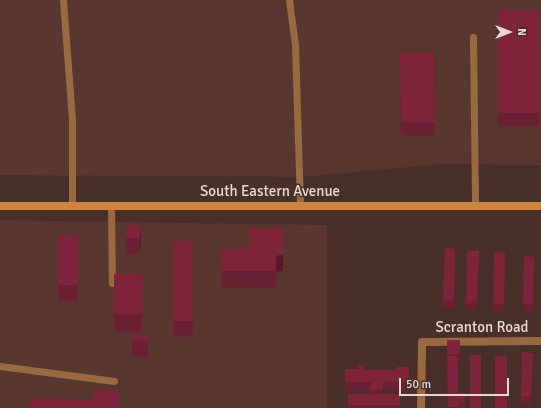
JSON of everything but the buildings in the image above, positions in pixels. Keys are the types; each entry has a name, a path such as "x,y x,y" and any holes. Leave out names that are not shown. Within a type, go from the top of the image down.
{"main road":[{"name":"South Eastern Avenue","path":"0,206 541,206"}],"street":[{"name":"Scranton Road","path":"421,408 422,342 541,341"}],"lane":[{"path":"63,0 72,121 72,206"},
{"path":"289,0 294,45 300,206"},
{"path":"473,37 475,206"},
{"path":"111,206 112,283"},
{"path":"0,366 114,381"}],"shaded area":[{"path":"0,0 541,0 541,165 442,164 302,177 0,175"},
{"path":"0,220 327,225 327,408 0,408"}]}
